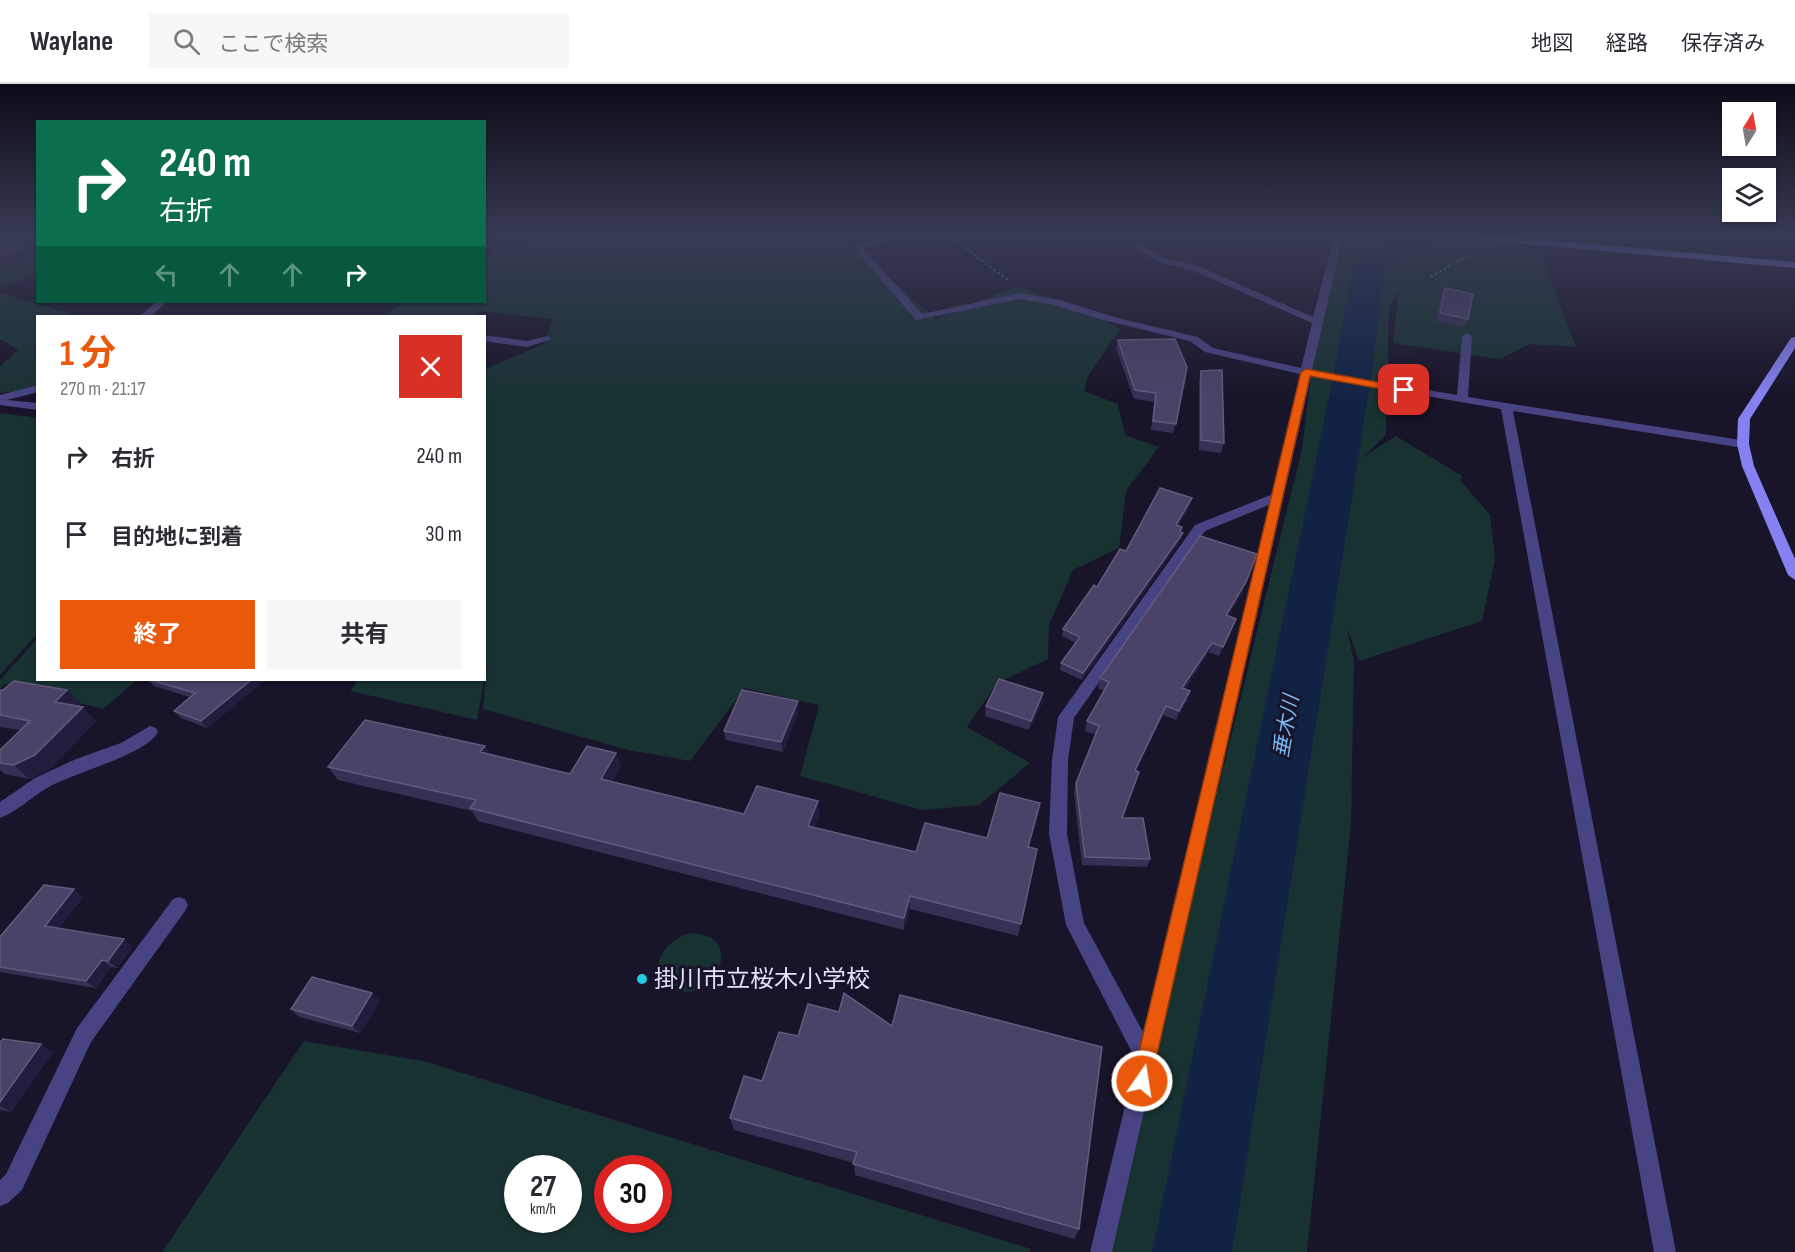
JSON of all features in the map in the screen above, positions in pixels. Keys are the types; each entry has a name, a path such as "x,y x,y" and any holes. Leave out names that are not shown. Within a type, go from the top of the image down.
{"street":[{"path":"896,291 920,318 1020,296 1056,302 1111,319 1194,339 1209,350 1273,366 1384,387 1743,444"},
{"path":"1246,291 1317,322"},
{"path":"1101,1252 1325,291"},
{"path":"146,315 161,303"},
{"path":"1462,399 1467,336"},
{"path":"486,338 527,344 547,339"},
{"path":"1795,340 1744,419 1743,444 1748,466 1795,575"},
{"path":"0,400 36,389"},
{"path":"0,400 36,407"},
{"path":"1506,406 1665,1252"},
{"path":"1147,1060 1075,925 1058,834 1060,760 1066,717 1200,528 1279,496"},
{"path":"0,811 41,783 82,764 127,748 150,732"},
{"path":"0,1195 14,1182 84,1035 179,905"}],"green space":[{"path":"486,291 904,291 936,319 1006,291 1030,291 1090,312 1120,329 1088,376 1084,391 1118,404 1125,435 1159,447 1126,491 1119,548 1073,570 1049,625 1048,659 997,683 967,727 1030,763 979,805 922,810 800,776 819,705 745,688 690,761 628,750 483,709 487,666 486,670 486,369 544,344 553,319 479,311 474,315 388,315 403,303 486,303"},
{"path":"1329,291 1399,291 1389,307 1386,435 1363,457 1396,436 1462,476 1460,480 1490,515 1495,559 1482,621 1359,661 1347,628 1354,663 1351,823 1307,1252 1104,1252 1302,449 1314,350"},
{"path":"1399,291 1555,291 1576,347 1530,344 1500,359 1393,343"},
{"path":"0,293 76,315 36,315 36,389 0,393 0,367 18,350 0,339"},
{"path":"0,413 36,418 36,635 0,675"},
{"path":"36,640 36,681 136,681 103,709 4,684 0,689 0,680"},
{"path":"358,681 484,681 477,720 350,691"},
{"path":"689,933 709,937 719,946 721,958 717,971 708,983 695,991 681,992 667,985 661,977 658,969 659,961 667,947"},
{"path":"304,1041 424,1061 1031,1249 1030,1252 162,1252"}],"building":[{"path":"1444,291 1473,294 1468,319 1440,313"},
{"path":"1175,339 1187,367 1176,424 1153,421 1156,393 1135,390 1118,340"},
{"path":"1222,370 1224,443 1201,440 1201,371"},
{"path":"1160,488 1192,498 1176,525 1182,527 1180,532 1183,533 1083,673 1061,663 1080,637 1063,629 1094,585 1097,587 1120,549 1126,551"},
{"path":"1200,536 1257,554 1246,582 1226,615 1236,619 1223,647 1212,643 1182,688 1190,691 1179,711 1166,706 1135,770 1139,772 1122,818 1143,818 1150,859 1085,857 1076,783 1099,726 1087,721 1109,682 1100,678"},
{"path":"999,679 1043,693 1031,721 986,706"},
{"path":"14,681 67,690 55,702 83,707 35,755 14,765 0,763 0,750 30,721 0,715 0,690"},
{"path":"154,681 250,681 201,721 174,711 195,693"},
{"path":"742,690 798,701 781,742 724,731"},
{"path":"365,720 485,746 480,752 570,774 587,746 616,753 601,779 744,814 757,786 818,801 808,826 916,852 925,823 987,838 1000,793 1040,803 1028,847 1037,849 1021,924 910,896 904,918 470,808 476,800 328,767"},
{"path":"44,885 74,889 45,926 124,939 108,961 102,960 86,981 0,967 0,937"},
{"path":"312,977 372,993 352,1026 291,1009"},
{"path":"844,993 892,1026 900,995 1102,1047 1079,1229 853,1164 857,1152 730,1118 744,1076 762,1081 779,1032 798,1036 808,1004 839,1012"},
{"path":"3,1039 41,1044 0,1102 0,1042"}],"waterway":[{"name":"垂木川","path":"1192,1252 1352,378 1366,291"}],"place":[{"name":"掛川市立桜木小学校","path":"642,979"}],"route":[{"path":"1142,1081 1306,372 1404,390"}]}
